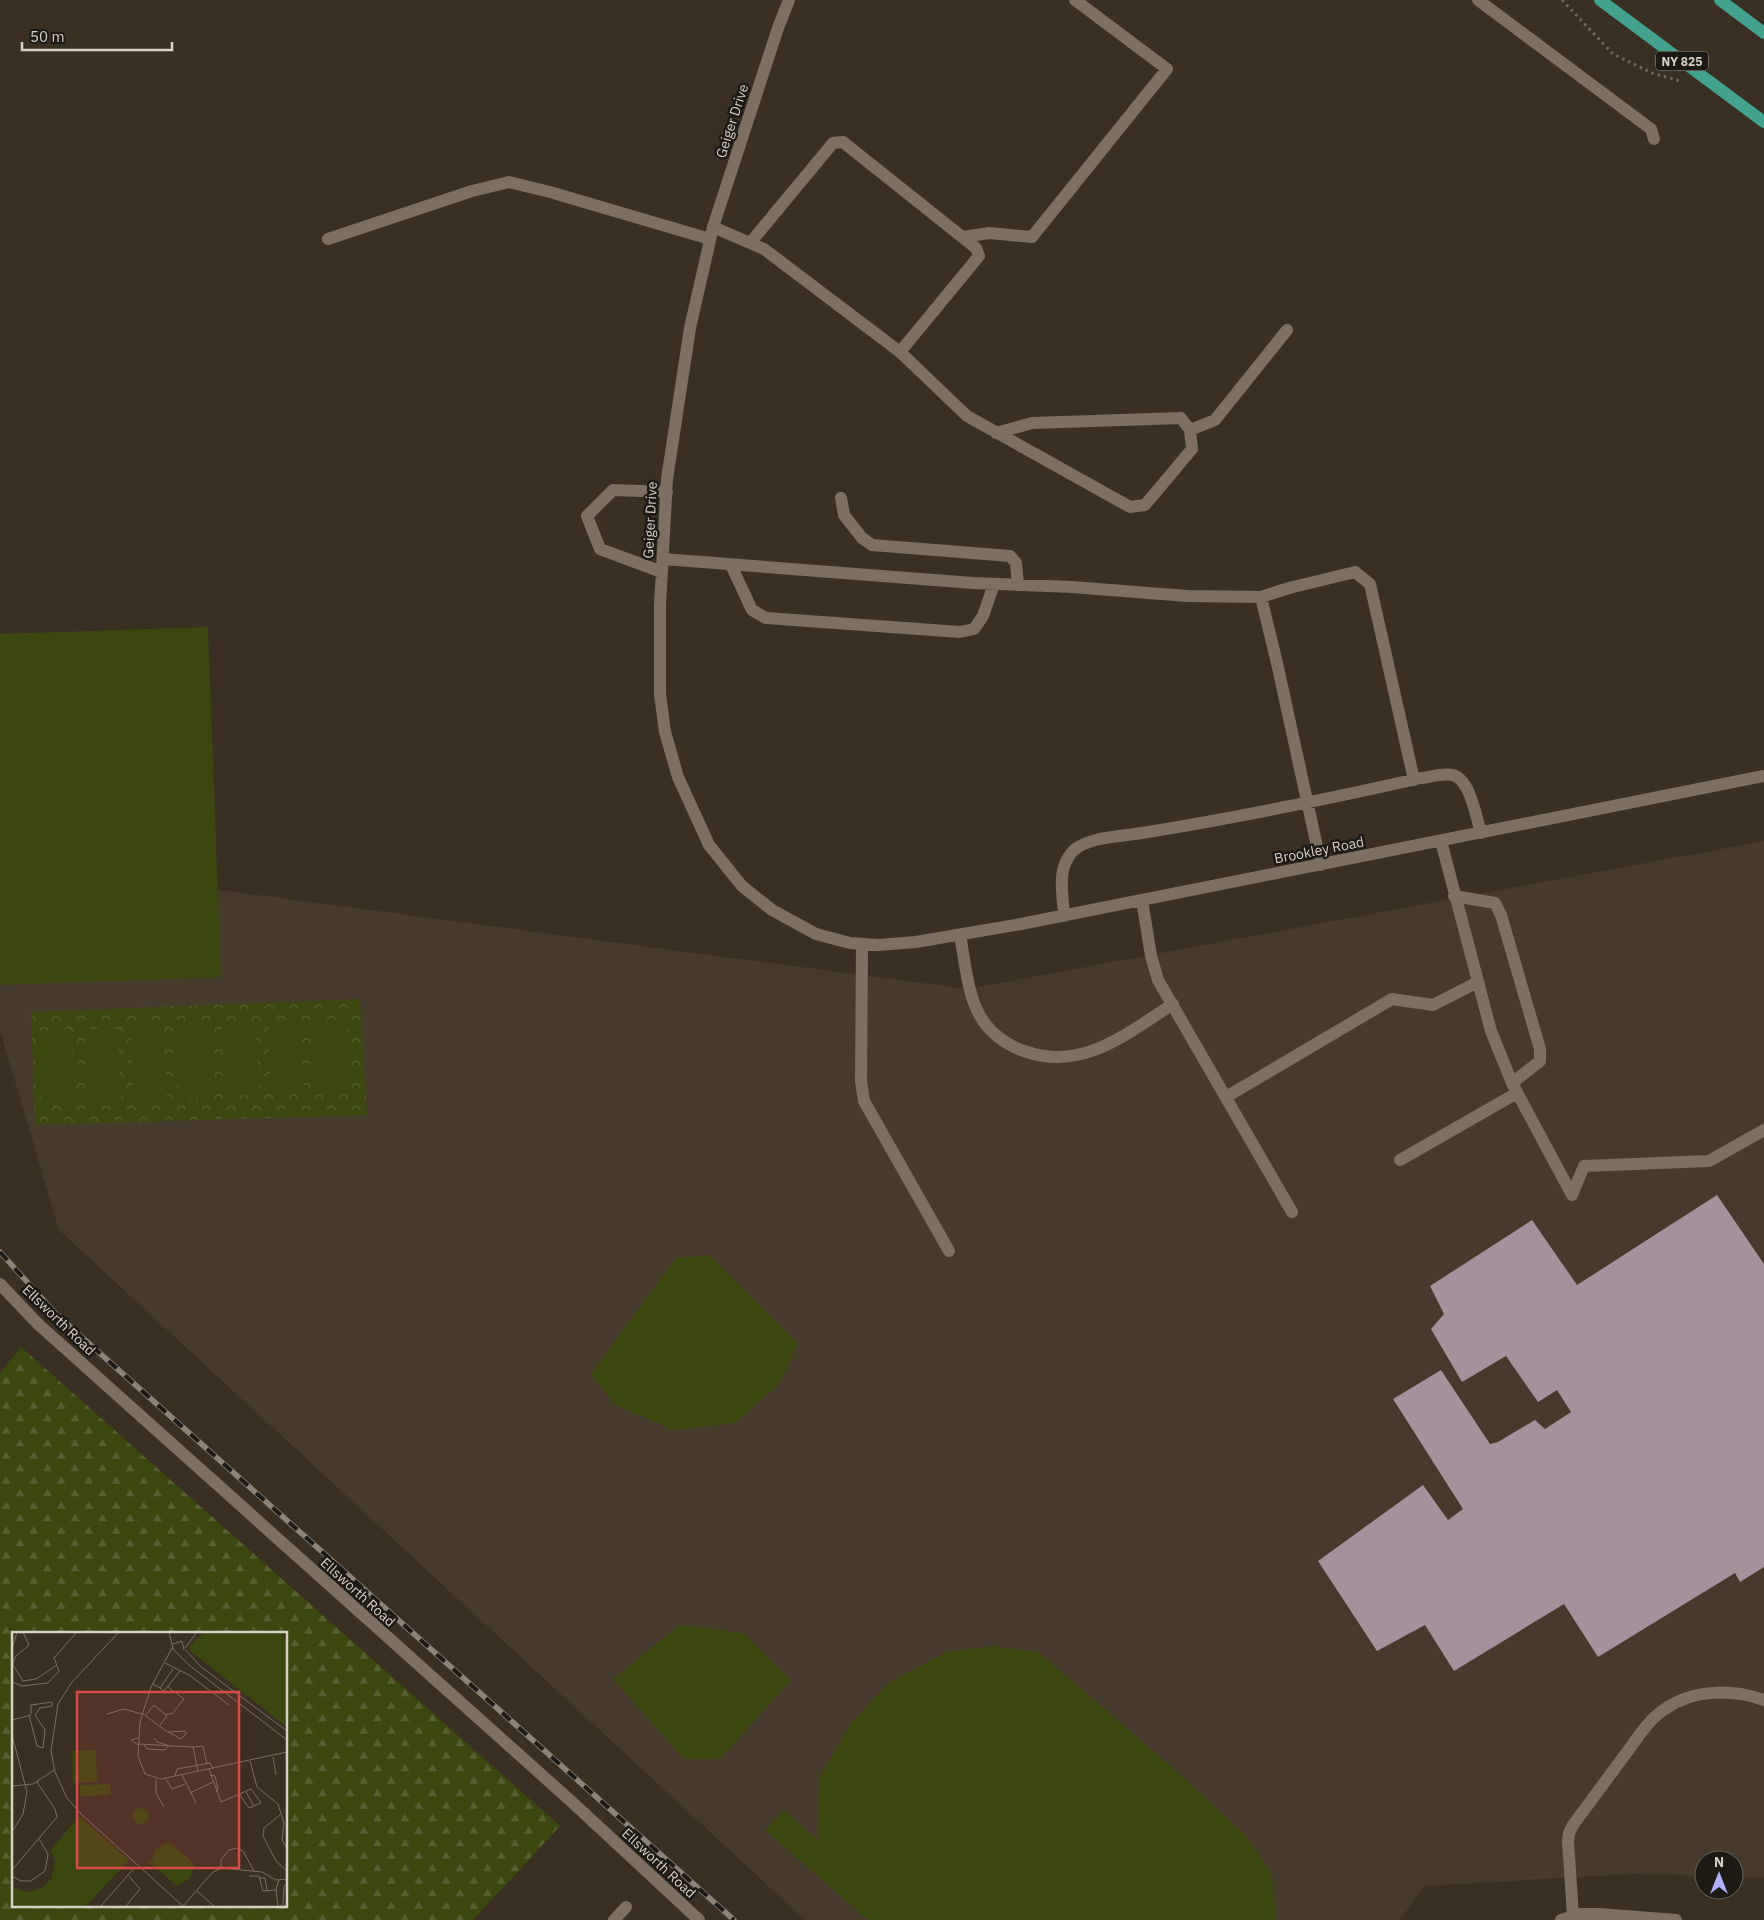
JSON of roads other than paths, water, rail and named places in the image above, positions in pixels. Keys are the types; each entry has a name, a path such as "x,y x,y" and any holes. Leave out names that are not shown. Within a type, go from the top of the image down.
{"main road":[{"name":"NY 825","path":"1600,0 1764,122"},
{"path":"1720,0 1764,33"}],"street":[{"name":"Geiger Drive","path":"789,0 778,28 711,233 690,328 667,492 662,572 660,694 665,732 678,777 709,845 742,886 772,910 816,934 850,943 878,945"},
{"path":"963,237 989,233 1032,237 1167,69 1075,0"},
{"path":"1478,0 1651,129 1654,139"},
{"path":"750,244 832,143 843,142 963,237 976,248 979,256 900,352"},
{"path":"328,239 472,192 509,182 711,233 764,249 900,352 967,416 1130,507 1145,505 1192,449 1190,430 1181,418 1032,422 996,432"},
{"path":"1190,430 1215,420 1287,330"},
{"path":"662,572 600,549 587,516 613,490 667,492"},
{"path":"841,498 844,515 862,538 872,545 1010,556 1016,563 1018,585"},
{"path":"663,559 994,584 1187,596 1261,597 1289,588 1355,572 1370,584 1414,780"},
{"path":"731,565 752,610 766,618 776,619 960,632 974,629 983,616 994,584"},
{"path":"1261,597 1321,865"},
{"path":"1064,916 1062,869 1068,857 1075,849 1093,841 1181,827 1450,774 1459,777 1468,790 1481,833"},
{"name":"Brookley Road","path":"878,945 916,942 1064,916 1764,776"},
{"path":"1441,841 1491,1031 1515,1088 1572,1195 1584,1166 1709,1160 1764,1130"},
{"path":"1400,1160 1515,1088 1540,1061 1540,1049 1501,915 1495,903 1454,896"},
{"path":"1142,900 1151,956 1158,980 1292,1212"},
{"path":"960,935 973,998 980,1016 996,1036 1014,1048 1039,1057 1068,1058 1091,1052 1118,1039 1173,1004"},
{"path":"862,944 861,1081 864,1101 949,1251"},
{"path":"1226,1097 1392,999 1433,1006 1478,982"},
{"name":"Ellsworth Road","path":"0,1284 38,1324 572,1802 699,1920"},
{"path":"1676,1920 1599,1914 1567,1918 1569,1833 1648,1724 1666,1708 1686,1698 1726,1692 1764,1700"},
{"path":"614,1920 626,1907"}],"railway":[{"path":"0,1252 56,1314 734,1920"}]}
